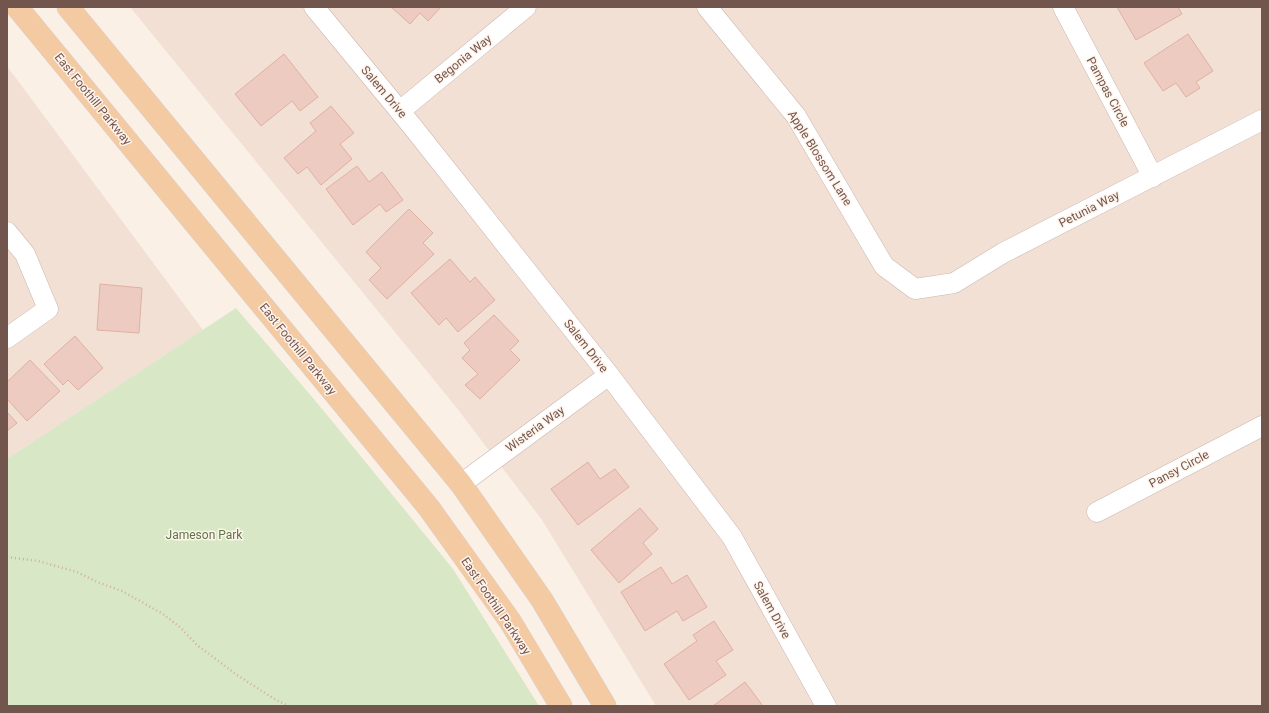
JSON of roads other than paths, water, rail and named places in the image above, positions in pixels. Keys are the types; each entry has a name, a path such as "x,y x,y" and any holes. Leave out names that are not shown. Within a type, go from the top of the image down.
{"main road":[{"name":"East Foothill Parkway","path":"17,7 428,508 510,621 561,706"},
{"path":"68,7 461,484 542,600 605,706"}],"street":[{"name":"Salem Drive","path":"314,7 400,111 609,375 732,537 826,706"},
{"name":"Begonia Way","path":"400,111 526,7"},
{"name":"Apple Blossom Lane","path":"708,7 796,116 884,266 915,289"},
{"name":"Pampas Circle","path":"1063,7 1153,177"},
{"name":"Petunia Way","path":"915,289 954,283 1003,253 1262,120"},
{"path":"7,232 25,254 48,309 7,338"},
{"name":"Wisteria Way","path":"461,484 609,375"},
{"name":"Pansy Circle","path":"1097,512 1262,426"}],"park label":[{"name":"Jameson Park","path":"204,535"}]}
